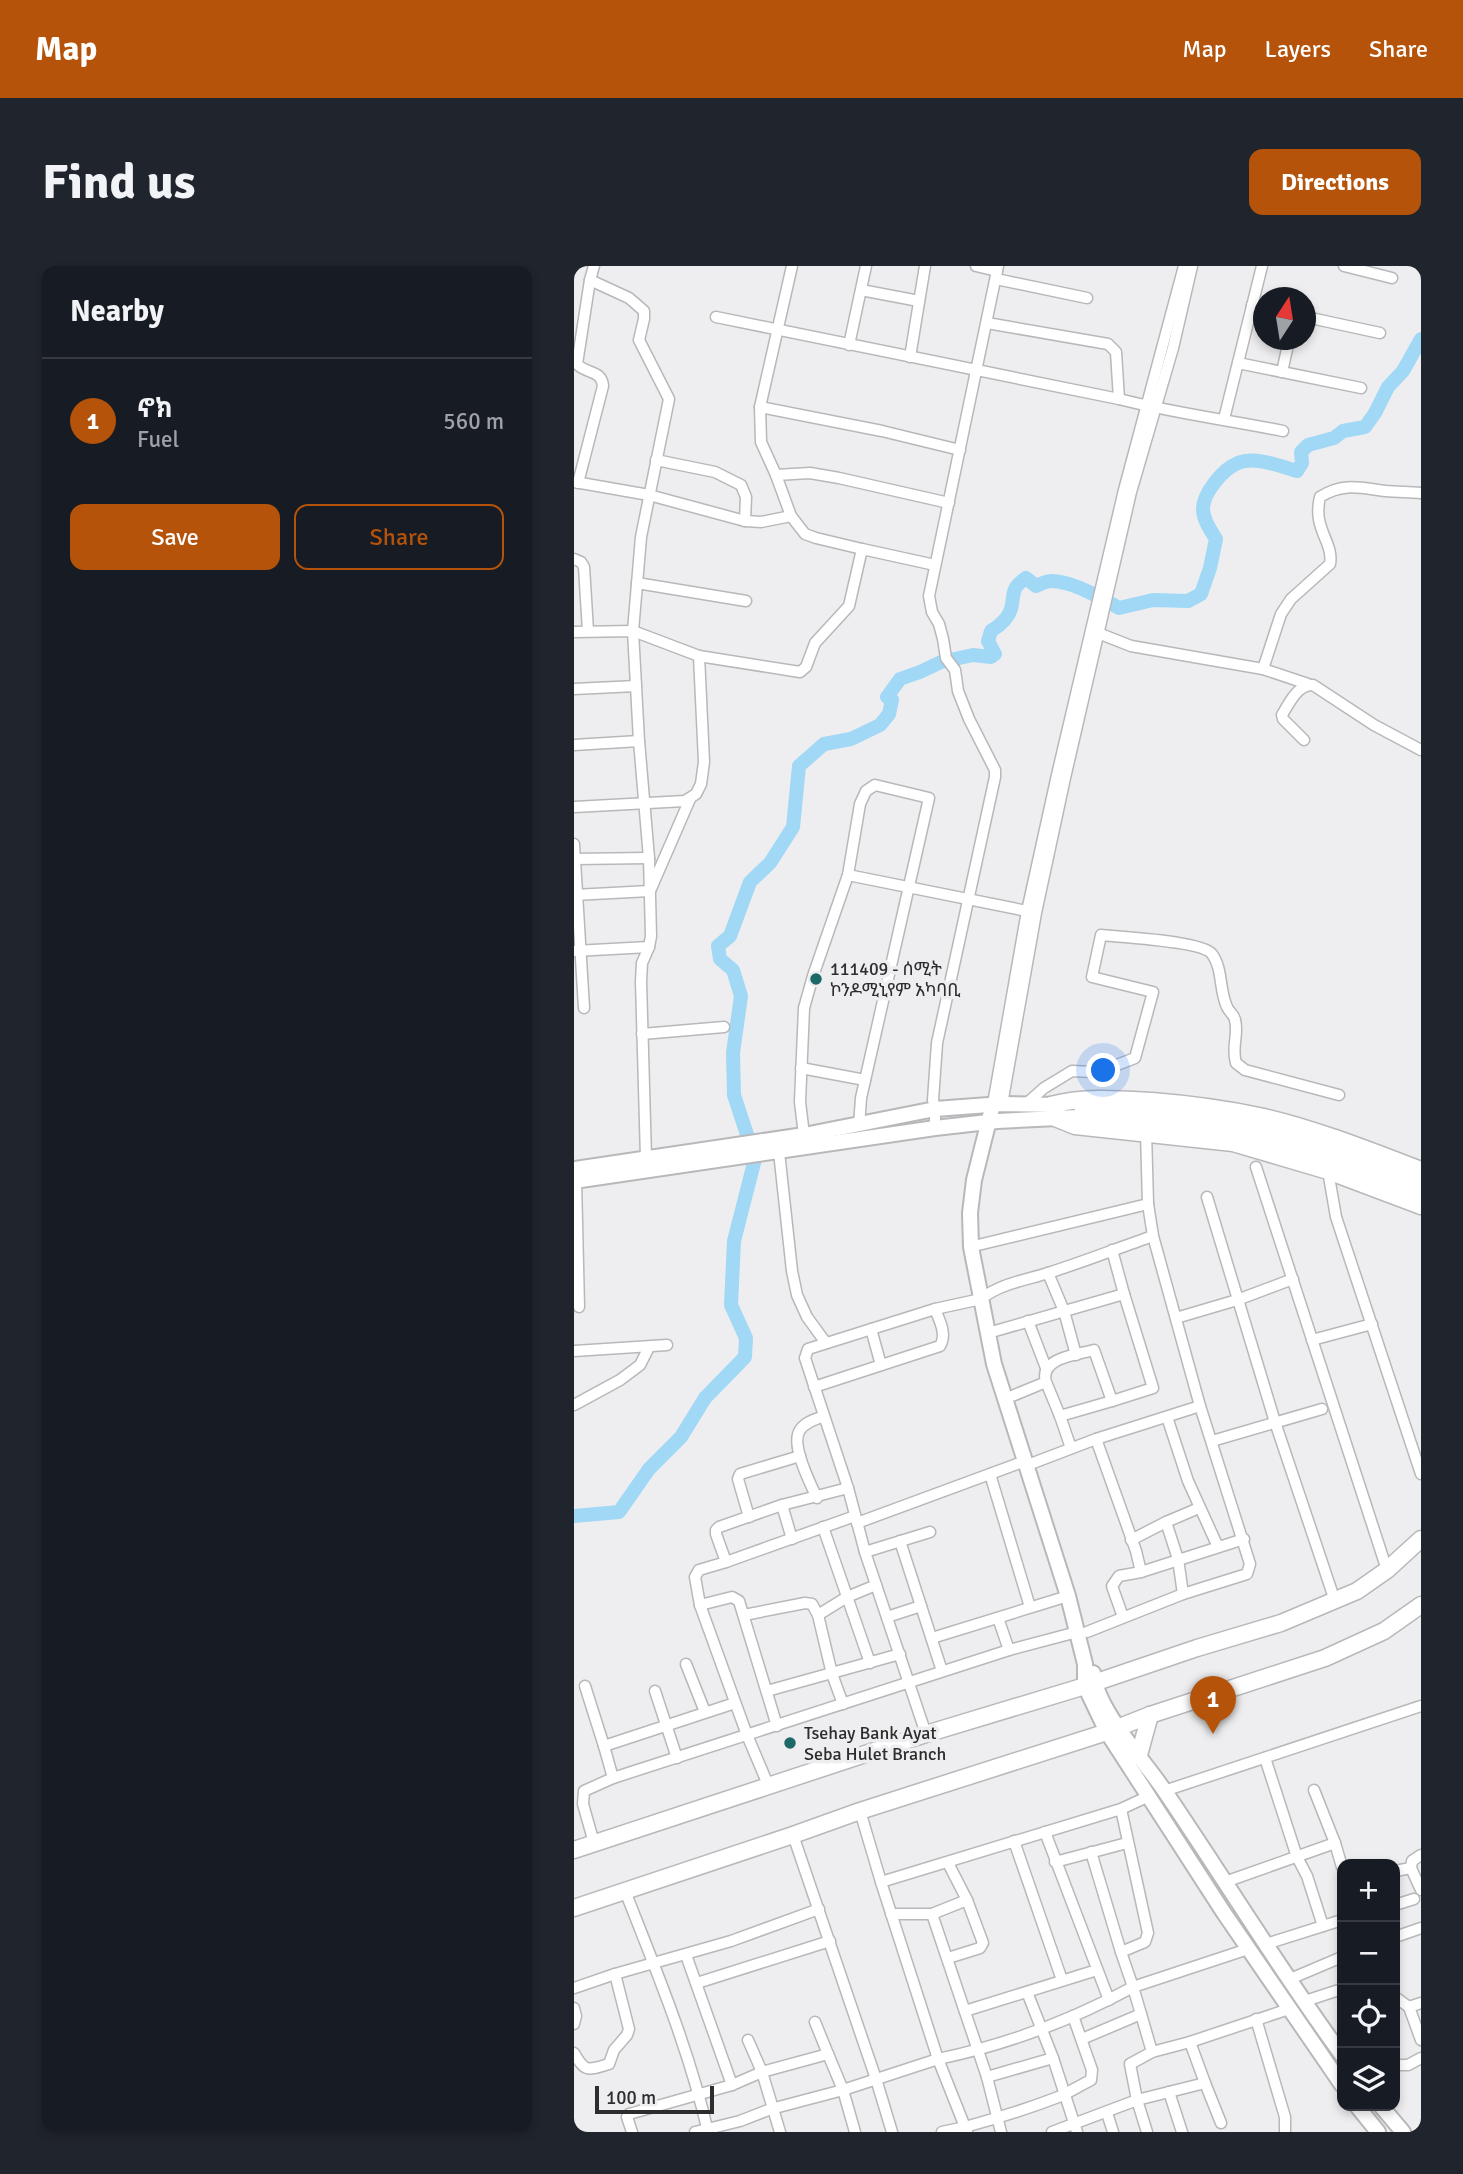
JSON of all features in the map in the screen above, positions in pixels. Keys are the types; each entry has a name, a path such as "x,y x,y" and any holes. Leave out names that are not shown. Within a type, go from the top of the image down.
{"highway":[{"path":"1421,1170 1267,1118 1205,1106 1131,1100 1076,1100 1053,1112 1075,1126 1233,1143 1328,1171 1421,1206"},
{"path":"574,1850 926,1734 1090,1685 1280,1623 1357,1591 1387,1570 1421,1539"},
{"path":"574,1908 1325,1658 1384,1631 1421,1605"},
{"path":"1139,1755 1150,1715"}],"main road":[{"path":"997,1104 979,1196 978,1245 994,1364 1029,1462 1082,1632 1090,1685 1149,1796 1248,1949 1337,2078"},
{"path":"575,1177 763,1147 804,1135 936,1110 1026,1104 1053,1112"},
{"path":"763,1147 779,1152 1053,1112 1146,1111 1275,1133 1351,1156 1421,1185"},
{"path":"1079,1112 1227,1133 1345,1166 1421,1196"},
{"path":"993,1121 981,1148 974,1181 971,1247 1029,1462 1068,1596 1082,1632"},
{"path":"962,1125 975,1134 981,1148"},
{"path":"575,1177 646,1157 744,1150"},
{"path":"1113,1729 1139,1755 1164,1790 1337,2048"},
{"path":"1261,1967 1275,1958"},
{"path":"1361,2111 1378,2132"},
{"path":"1385,2111 1403,2132"}],"street":[{"path":"594,266 577,365 599,375 603,386 576,483 649,495 745,521 761,522 791,516"},
{"path":"792,266 760,407 761,442 791,516 805,534 816,538 935,565"},
{"path":"849,345 866,266"},
{"path":"910,357 925,266"},
{"path":"975,266 1087,298"},
{"path":"1151,408 1184,266"},
{"path":"997,1104 1031,912 1104,591 1124,490 1173,348 1192,266"},
{"path":"1224,419 1262,266"},
{"path":"1344,266 1392,278"},
{"path":"935,1128 936,1110 933,1100 937,1042 996,777 958,691 955,670 946,658 939,624 932,612 929,596 997,272"},
{"path":"590,280 629,298 644,311 639,340 669,399 641,537 633,631 650,891 649,947 642,963 646,1157"},
{"path":"861,290 919,300"},
{"path":"716,317 1119,399 1151,408 1283,431"},
{"path":"1316,319 1380,333"},
{"path":"987,323 1108,344 1116,352 1119,399"},
{"path":"1282,372 1287,350"},
{"path":"1238,363 1361,388"},
{"path":"760,407 882,431 960,450"},
{"path":"656,460 715,472 741,485 746,497 745,521"},
{"path":"776,475 810,473 949,503"},
{"path":"1263,669 1281,614 1304,585 1330,564 1331,556 1316,511 1320,497 1331,490 1357,486 1421,493"},
{"path":"574,632 633,631 699,656 800,672 806,667 815,643 849,606 862,549"},
{"path":"574,559 584,567 587,631"},
{"path":"637,583 746,601"},
{"path":"1031,912 1098,633 1099,612"},
{"path":"1098,633 1131,646 1263,669 1313,685 1374,725 1421,750"},
{"path":"650,891 690,799 701,784 704,762 699,656"},
{"path":"1304,740 1282,715 1302,686 1308,684"},
{"path":"574,690 636,686"},
{"path":"574,745 639,741"},
{"path":"804,1135 800,1102 804,1008 848,875 860,804 866,791 875,785 929,798 865,1080 859,1126"},
{"path":"574,807 690,799"},
{"path":"574,844 578,951 584,1008"},
{"path":"575,859 649,858"},
{"path":"848,875 1031,912"},
{"path":"576,895 650,891"},
{"path":"1026,1104 1044,1088 1072,1071 1104,1070 1135,1058 1153,992 1091,977 1101,935 1190,944 1205,948 1212,953 1218,966 1227,1008 1234,1015 1236,1024 1233,1052 1236,1063 1245,1070 1339,1095"},
{"path":"578,951 649,947"},
{"path":"642,1034 723,1027"},
{"path":"801,1068 865,1080"},
{"path":"594,1843 583,1804 584,1791 612,1778 1009,1650 1082,1632 1183,1594 1247,1574 1250,1564 1244,1539 1200,1406 1153,1236 1148,1204 1146,1132"},
{"path":"779,1152 797,1295 807,1317 826,1343"},
{"path":"1256,1167 1387,1570"},
{"path":"1328,1171 1336,1217 1421,1474"},
{"path":"575,1177 576,1294 579,1307"},
{"path":"1207,1197 1275,1422 1335,1601"},
{"path":"978,1245 1148,1204"},
{"path":"926,1734 865,1552 848,1488 805,1353 808,1349 826,1343 935,1309 984,1297 1017,1282 1153,1236"},
{"path":"1060,1416 1153,1388 1112,1250"},
{"path":"1048,1273 1076,1355"},
{"path":"1176,1318 1237,1300 1293,1279"},
{"path":"995,1331 1124,1294"},
{"path":"814,1387 940,1346 943,1332 935,1309"},
{"path":"1028,1321 1046,1368"},
{"path":"1312,1340 1372,1324"},
{"path":"871,1329 881,1365"},
{"path":"574,1351 667,1346"},
{"path":"574,1405 620,1380 640,1365 649,1347"},
{"path":"1071,1448 1046,1382 1046,1368 1052,1362 1094,1350 1112,1401"},
{"path":"1012,1396 1046,1382"},
{"path":"769,1787 747,1735 700,1605 695,1577 699,1570 823,1527 856,1519 1200,1406"},
{"path":"1212,1441 1322,1409"},
{"path":"817,1498 800,1455 797,1438 798,1432 808,1423 824,1416"},
{"path":"1167,1417 1199,1508 1218,1547"},
{"path":"1096,1439 1141,1572"},
{"path":"748,1517 738,1479 740,1474 800,1455"},
{"path":"990,1474 1030,1607"},
{"path":"726,1562 716,1530 782,1505 848,1488"},
{"path":"782,1505 792,1539"},
{"path":"1131,1540 1199,1508"},
{"path":"1167,1522 1178,1559 1183,1594"},
{"path":"823,1527 870,1663"},
{"path":"865,1552 930,1532"},
{"path":"1124,1617 1112,1586 1119,1576 1141,1572 1244,1539"},
{"path":"900,1541 942,1671"},
{"path":"818,1615 847,1597 876,1585"},
{"path":"932,1638 1068,1596"},
{"path":"700,1605 732,1597 739,1601 777,1726"},
{"path":"744,1615 805,1603 812,1604 818,1615 832,1674 843,1704"},
{"path":"887,1617 921,1606"},
{"path":"998,1618 1009,1650"},
{"path":"767,1691 900,1654"},
{"path":"686,1664 705,1712"},
{"path":"585,1686 612,1778"},
{"path":"655,1691 677,1758"},
{"path":"604,1746 735,1703"},
{"path":"1164,1790 1421,1706"},
{"path":"1265,1758 1323,1926"},
{"path":"1314,1790 1340,1859"},
{"path":"881,1882 1121,1809 1149,1796"},
{"path":"1121,1809 1148,1933 1145,1942 1121,1952"},
{"path":"860,1811 938,2059 966,2129"},
{"path":"1045,1832 1109,2000"},
{"path":"793,1835 892,2132"},
{"path":"1014,1841 1062,1980"},
{"path":"1055,1862 1127,1843"},
{"path":"1225,1882 1335,1843"},
{"path":"1090,1852 1152,2052"},
{"path":"1400,1902 1417,1894 1411,1867 1412,1861 1421,1855"},
{"path":"948,1863 967,1900 983,1945 948,1958"},
{"path":"1400,1870 1411,1867"},
{"path":"625,1891 699,2094 708,2130"},
{"path":"891,1914 932,1914 967,1900"},
{"path":"574,1988 653,1962 731,1941 819,1909"},
{"path":"932,1914 987,2077 1001,2132"},
{"path":"1266,1944 1337,1922"},
{"path":"1400,1935 1421,1928"},
{"path":"697,1983 830,1941"},
{"path":"695,2132 742,2127 771,2109 843,2090 938,2059 977,2051 1073,2016 1133,1987 1248,1949"},
{"path":"686,1955 732,2085"},
{"path":"1290,1979 1337,1959"},
{"path":"965,2011 1097,1970"},
{"path":"574,2053 586,2069 609,2064 614,2050 627,2035 629,2029 615,1974"},
{"path":"1305,2001 1337,1991"},
{"path":"1027,1992 1076,2128"},
{"path":"1400,2001 1409,2007 1421,2040"},
{"path":"1409,2007 1421,2003"},
{"path":"574,2008 574,2024"},
{"path":"1147,2132 1130,2064 1152,2052 1289,2008"},
{"path":"1082,2039 1141,2014"},
{"path":"942,2132 966,2129 998,2118 1064,2094 1091,2080 1082,2039 1073,2016"},
{"path":"1256,2020 1285,2117 1285,2132"},
{"path":"815,2022 843,2090 855,2132"},
{"path":"748,2040 762,2072 780,2132"},
{"path":"1190,2042 1221,2123"},
{"path":"632,2132 627,2115 828,2054"},
{"path":"987,2077 1053,2058"},
{"path":"1400,2065 1408,2065 1421,2059"},
{"path":"1052,2132 1076,2128 1137,2100 1205,2083"},
{"path":"1169,2092 1182,2132"},
{"path":"1107,2113 1113,2132"}],"waterway":[{"path":"574,1516 619,1512 649,1469 681,1437 705,1398 745,1357 746,1338 731,1305 734,1241 755,1159 734,1095 733,1053 741,996 733,970 720,959 718,946 730,936 750,882 770,863 793,827 799,766 824,744 851,739 880,725 889,714 892,700 887,697 900,679 941,662 973,655 991,657 995,654 988,641 991,631 1008,616 1015,588 1026,578 1036,586 1051,581 1068,584 1119,608 1153,600 1188,601 1201,594 1216,539 1203,509 1206,496 1215,482 1226,470 1245,461 1268,462 1297,471 1302,463 1301,452 1308,445 1334,438 1343,431 1365,427 1421,339"}],"place":[{"name":"111409 - ሰሚት ኮንዶሚኒየም አካባቢ","path":"816,979"},
{"name":"ኖክ","path":"1213,1734"},
{"name":"Tsehay Bank Ayat Seba Hulet Branch","path":"790,1743"}]}
